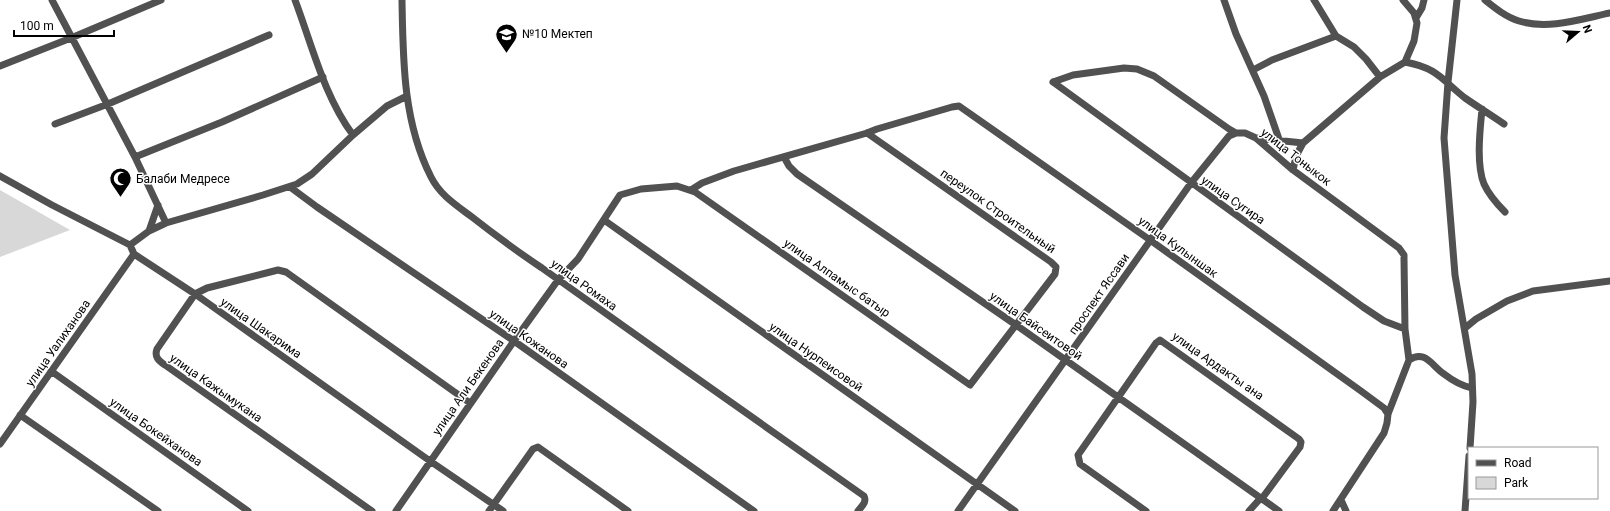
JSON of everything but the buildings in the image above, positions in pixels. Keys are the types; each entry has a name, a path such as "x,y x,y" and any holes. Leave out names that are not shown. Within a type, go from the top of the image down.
{"street":[{"path":"52,0 71,38 108,104 166,223"},
{"path":"0,66 161,0"},
{"path":"295,0 323,77 337,108 353,134"},
{"name":"улица Ромаха","path":"402,0 407,96 411,120 421,153 431,177 440,191 449,200 558,280 864,496 866,499 858,511"},
{"path":"1224,0 1236,34 1264,96 1280,142"},
{"path":"1314,0 1336,36 1354,47 1380,77"},
{"path":"1293,170 1296,156 1303,144 1380,77 1405,62 1414,41 1416,18 1414,13 1403,0"},
{"path":"1416,18 1422,8 1424,0"},
{"path":"1457,0 1445,121 1445,157 1450,196 1455,275 1470,359 1472,388 1470,447"},
{"path":"1485,0 1504,14 1530,23 1567,22 1610,13"},
{"path":"55,124 108,104 269,35"},
{"path":"1253,70 1272,60 1336,36"},
{"path":"1405,62 1425,67 1437,73 1465,98 1504,124"},
{"name":"улица Сугира","path":"1146,72 1137,69 1124,68 1073,75 1053,82 1363,307 1384,321 1405,329"},
{"name":"улица Тоныкок","path":"1146,72 1236,133 1245,133 1256,138 1293,170 1399,248 1404,255 1405,329"},
{"path":"135,157 222,122 323,77"},
{"path":"130,245 149,231 166,223 290,187 312,174 353,134 386,106 407,96"},
{"name":"улица Кулыншак","path":"867,133 959,106 1354,386 1384,408 1388,414"},
{"path":"1482,109 1480,143 1481,171 1484,184 1493,200 1505,212"},
{"path":"691,190 702,183 734,171 867,133"},
{"name":"переулок Строительный","path":"867,133 1054,264 1056,272 1016,325"},
{"name":"проспект Яссави","path":"958,511 1191,183 1228,136 1236,133"},
{"path":"1256,138 1303,144"},
{"name":"улица Байсеитовой","path":"784,157 789,166 797,174 1016,325 1279,511"},
{"path":"0,176 130,245 134,254"},
{"name":"улица Али Бекенова","path":"396,511 470,403 558,280 578,259 595,236 618,197 624,193 641,189 677,186 691,190"},
{"name":"улица Кожанова","path":"290,187 323,212 514,341 754,511"},
{"name":"улица Алпамыс батыр","path":"691,190 970,385 1016,325"},
{"path":"149,231 158,205"},
{"name":"улица Нурпеисовой","path":"604,220 1015,511"},
{"name":"улица Шакарима","path":"134,254 195,294 503,511"},
{"name":"улица Уалиханова","path":"0,444 134,254"},
{"path":"195,294 207,288 278,270 286,272 470,403"},
{"path":"1465,328 1476,319 1507,301 1533,291 1610,281"},
{"name":"улица Кажымукана","path":"195,294 157,349 156,354 158,359 164,365 372,511"},
{"path":"1333,511 1380,442 1388,423 1388,414 1409,360 1405,329"},
{"name":"улица Ардакты ана","path":"1146,511 1078,461 1078,455 1117,396 1158,340 1162,340 1297,436 1301,442 1300,447 1261,499 1258,500 1249,511"},
{"path":"1409,360 1420,356 1427,358 1442,373 1463,386 1472,388"},
{"name":"улица Бокейханова","path":"51,371 248,511"},
{"path":"20,415 158,511"},
{"path":"489,511 533,449 538,447 628,511"},
{"path":"1465,511 1468,473"},
{"path":"1341,500 1346,511"}],"green space":[{"path":"0,190 70,230 0,257"}],"place":[{"name":"№10 Мектеп","path":"506,54"},
{"name":"Балаби Медресе","path":"121,198"}]}
